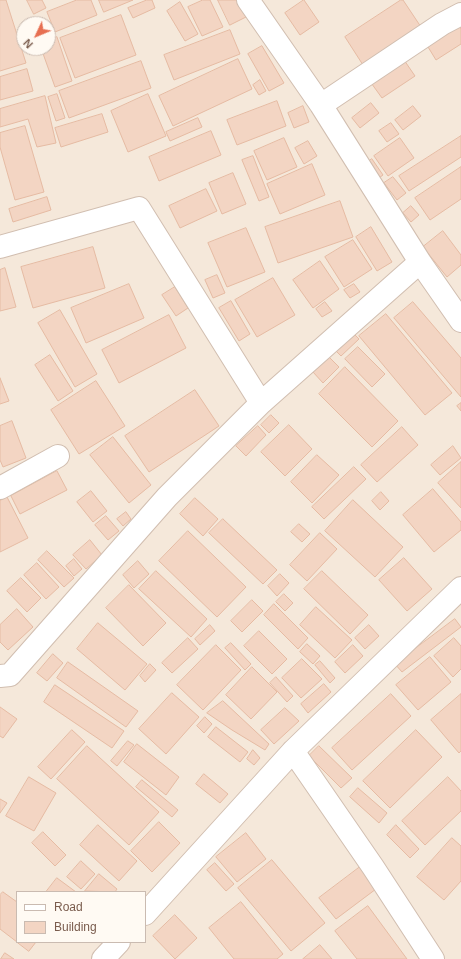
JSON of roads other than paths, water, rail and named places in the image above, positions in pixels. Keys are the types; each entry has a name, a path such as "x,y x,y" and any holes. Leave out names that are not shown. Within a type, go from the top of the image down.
{"street":[{"path":"248,0 321,105 420,262 461,321"},
{"path":"321,105 442,24 461,14"},
{"path":"0,247 139,208 261,403"},
{"path":"3,679 167,497 261,403 420,262"},
{"path":"0,488 58,456"},
{"path":"146,913 293,751 459,595"},
{"path":"293,751 373,867 432,959"},
{"path":"103,959 118,943"}]}
